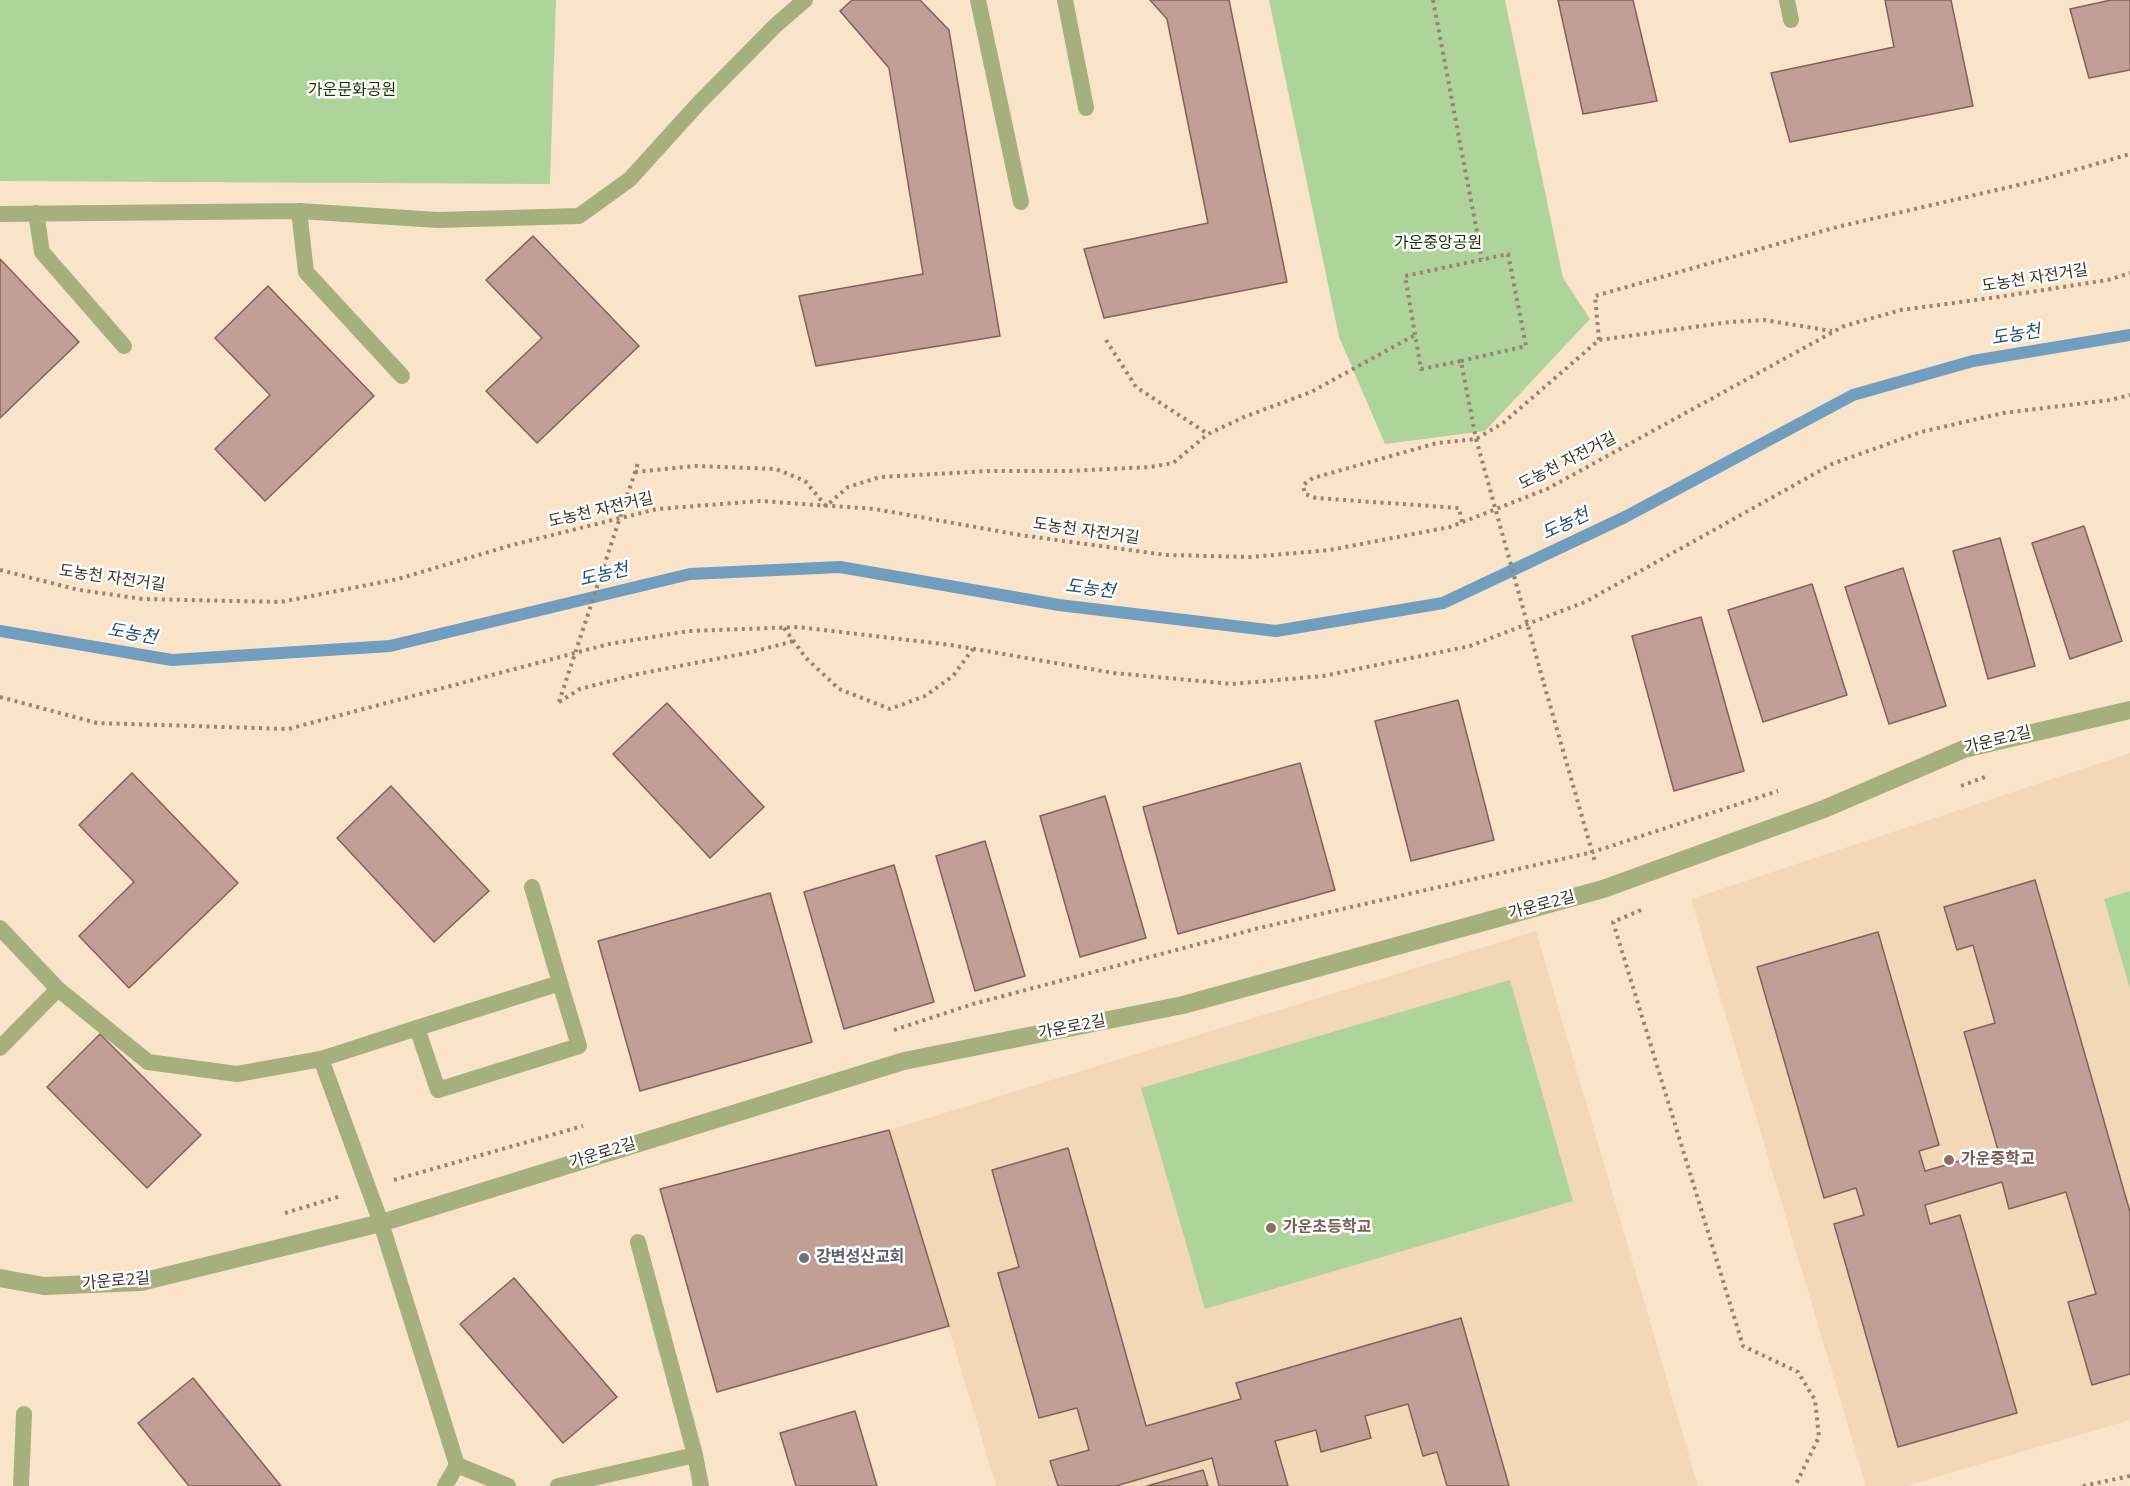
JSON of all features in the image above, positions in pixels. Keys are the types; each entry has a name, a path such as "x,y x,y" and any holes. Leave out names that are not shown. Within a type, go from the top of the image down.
{"street":[{"name":"가운로2길","path":"0,1278 44,1286 141,1282 381,1222 904,1061 1184,1005 1604,889 1824,809 1964,749 2130,710"}],"lane":[{"path":"0,214 299,211 438,220 579,216 630,179 714,88 804,0"},
{"path":"978,0 1021,202"},
{"path":"1065,0 1086,108"},
{"path":"1787,0 1791,20"},
{"path":"299,211 306,272 402,376"},
{"path":"36,213 42,252 124,345"},
{"path":"417,1028 438,1090 579,1046 532,887"},
{"path":"0,928 58,989 148,1062 237,1074 321,1059 560,983"},
{"path":"0,1048 58,989"},
{"path":"321,1059 381,1222 457,1465 445,1486"},
{"path":"638,1242 702,1486"},
{"path":"21,1486 24,1414"},
{"path":"558,1486 695,1455"},
{"path":"457,1465 508,1486"}],"path":[{"path":"1433,0 1482,259"},
{"path":"1599,340 1595,297 1837,227 2044,179 2130,154"},
{"path":"1509,254 1526,346 1421,369 1415,335 1405,276 1509,254"},
{"name":"도농천 자전거길","path":"0,570 79,590 143,599 281,602 399,579 512,545 657,509 760,501 875,509 1020,535 1177,556 1250,557 1330,550 1450,527 1547,489 1844,326 1901,310 2108,280 2130,273"},
{"path":"1462,522 1459,508 1316,498 1305,494 1303,485 1313,478 1437,443 1476,439 1503,423 1599,340 1764,320 1834,331"},
{"path":"635,472 696,466 776,469 805,481 826,506 848,487 880,477 988,471 1068,471 1150,467 1173,463 1208,434 1244,417 1311,392 1415,335"},
{"path":"1106,340 1136,387 1208,434"},
{"path":"1461,362 1476,439 1595,862"},
{"path":"0,698 97,723 288,729 609,644 689,631 798,627 973,649 1114,674 1232,684 1323,676 1470,646 1585,602 1832,464 1931,429 2003,413 2110,400 2130,395"},
{"path":"639,460 559,702 580,689 638,674 752,652 794,641"},
{"path":"784,628 806,658 839,689 890,709 925,696 952,676 973,649"},
{"path":"888,1032 973,1004 1259,928 1593,852 1786,788"},
{"path":"1613,922 1743,1347 1798,1372 1815,1400 1819,1437 1795,1486"},
{"path":"278,1215 584,1126"},
{"path":"2083,1486 2130,1476"}],"shaded area":[{"name":"가운중학교","path":"2130,753 2130,1420 1906,1486 1866,1486 1691,899"},
{"name":"가운초등학교","path":"1536,931 1698,1486 996,1486 889,1130"}],"green space":[{"name":"가운문화공원","path":"0,0 556,0 550,184 0,181"},
{"name":"가운중앙공원","path":"1269,0 1505,0 1563,278 1590,319 1485,431 1385,444 1339,337"},
{"path":"2130,891 2130,989 2104,899"},
{"path":"1510,980 1573,1201 1205,1309 1141,1088"}],"building":[{"path":"852,0 920,0 949,30 1000,336 816,366 799,296 923,274 889,68 840,11"},
{"path":"1150,0 1229,0 1287,282 1104,318 1084,249 1208,223 1167,19"},
{"path":"1558,0 1633,0 1657,101 1583,114"},
{"path":"1885,0 1951,0 1973,106 1790,142 1771,73 1894,47"},
{"path":"2111,0 2130,0 2130,70 2089,78 2070,9"},
{"path":"533,236 639,346 537,443 486,391 542,338 486,280"},
{"path":"0,259 79,342 0,418"},
{"path":"268,286 374,396 265,501 215,449 270,395 215,338"},
{"path":"2084,526 2122,641 2070,659 2032,543"},
{"path":"2000,538 2035,666 1988,679 1953,551"},
{"path":"1903,568 1946,706 1889,724 1845,587"},
{"path":"1812,584 1847,695 1763,722 1728,610"},
{"path":"1701,617 1744,771 1674,791 1632,636"},
{"path":"1458,700 1494,840 1411,861 1375,721"},
{"path":"667,703 764,807 710,858 613,754"},
{"path":"1300,763 1335,890 1178,934 1143,807"},
{"path":"132,773 238,883 129,988 79,936 134,882 79,825"},
{"path":"391,786 489,891 434,942 337,838"},
{"path":"1105,796 1146,938 1080,957 1040,816"},
{"path":"985,841 1025,976 975,991 936,856"},
{"path":"894,865 934,1002 844,1029 804,892"},
{"path":"2035,880 2130,1212 2130,1374 2092,1385 2068,1302 2096,1294 2066,1192 2009,1209 2002,1182 1925,1205 1930,1224 1960,1215 2017,1413 1898,1447 1834,1224 1864,1215 1856,1188 1824,1198 1757,967 1878,932 1939,1145 1919,1151 1925,1171 1998,1150 1964,1032 1995,1023 1973,945 1957,950 1944,907"},
{"path":"770,893 812,1042 640,1091 598,941"},
{"path":"100,1034 201,1135 147,1188 47,1087"},
{"name":"강변성산교회","path":"889,1130 949,1326 717,1392 660,1189"},
{"path":"1068,1148 1146,1426 1241,1399 1236,1383 1461,1318 1509,1486 1447,1486 1437,1452 1423,1456 1408,1404 1365,1416 1371,1438 1321,1452 1316,1430 1275,1441 1288,1486 1219,1486 1212,1458 1116,1486 1058,1486 1050,1461 1089,1450 1077,1408 1039,1418 998,1273 1019,1267 992,1170"},
{"path":"514,1278 617,1397 563,1443 460,1324"},
{"path":"193,1378 281,1486 189,1486 138,1423"},
{"path":"855,1411 877,1486 796,1486 780,1433"},
{"path":"1203,1470 1208,1486 1147,1486"}],"waterway":[{"name":"도농천","path":"0,631 172,660 390,646 690,574 840,567 1059,605 1276,631 1443,603 1625,517 1853,395 1973,361 2130,335"}],"place":[{"name":"가운중학교","path":"1949,1160"},
{"name":"가운초등학교","path":"1271,1228"},
{"name":"강변성산교회","path":"804,1258"}]}
